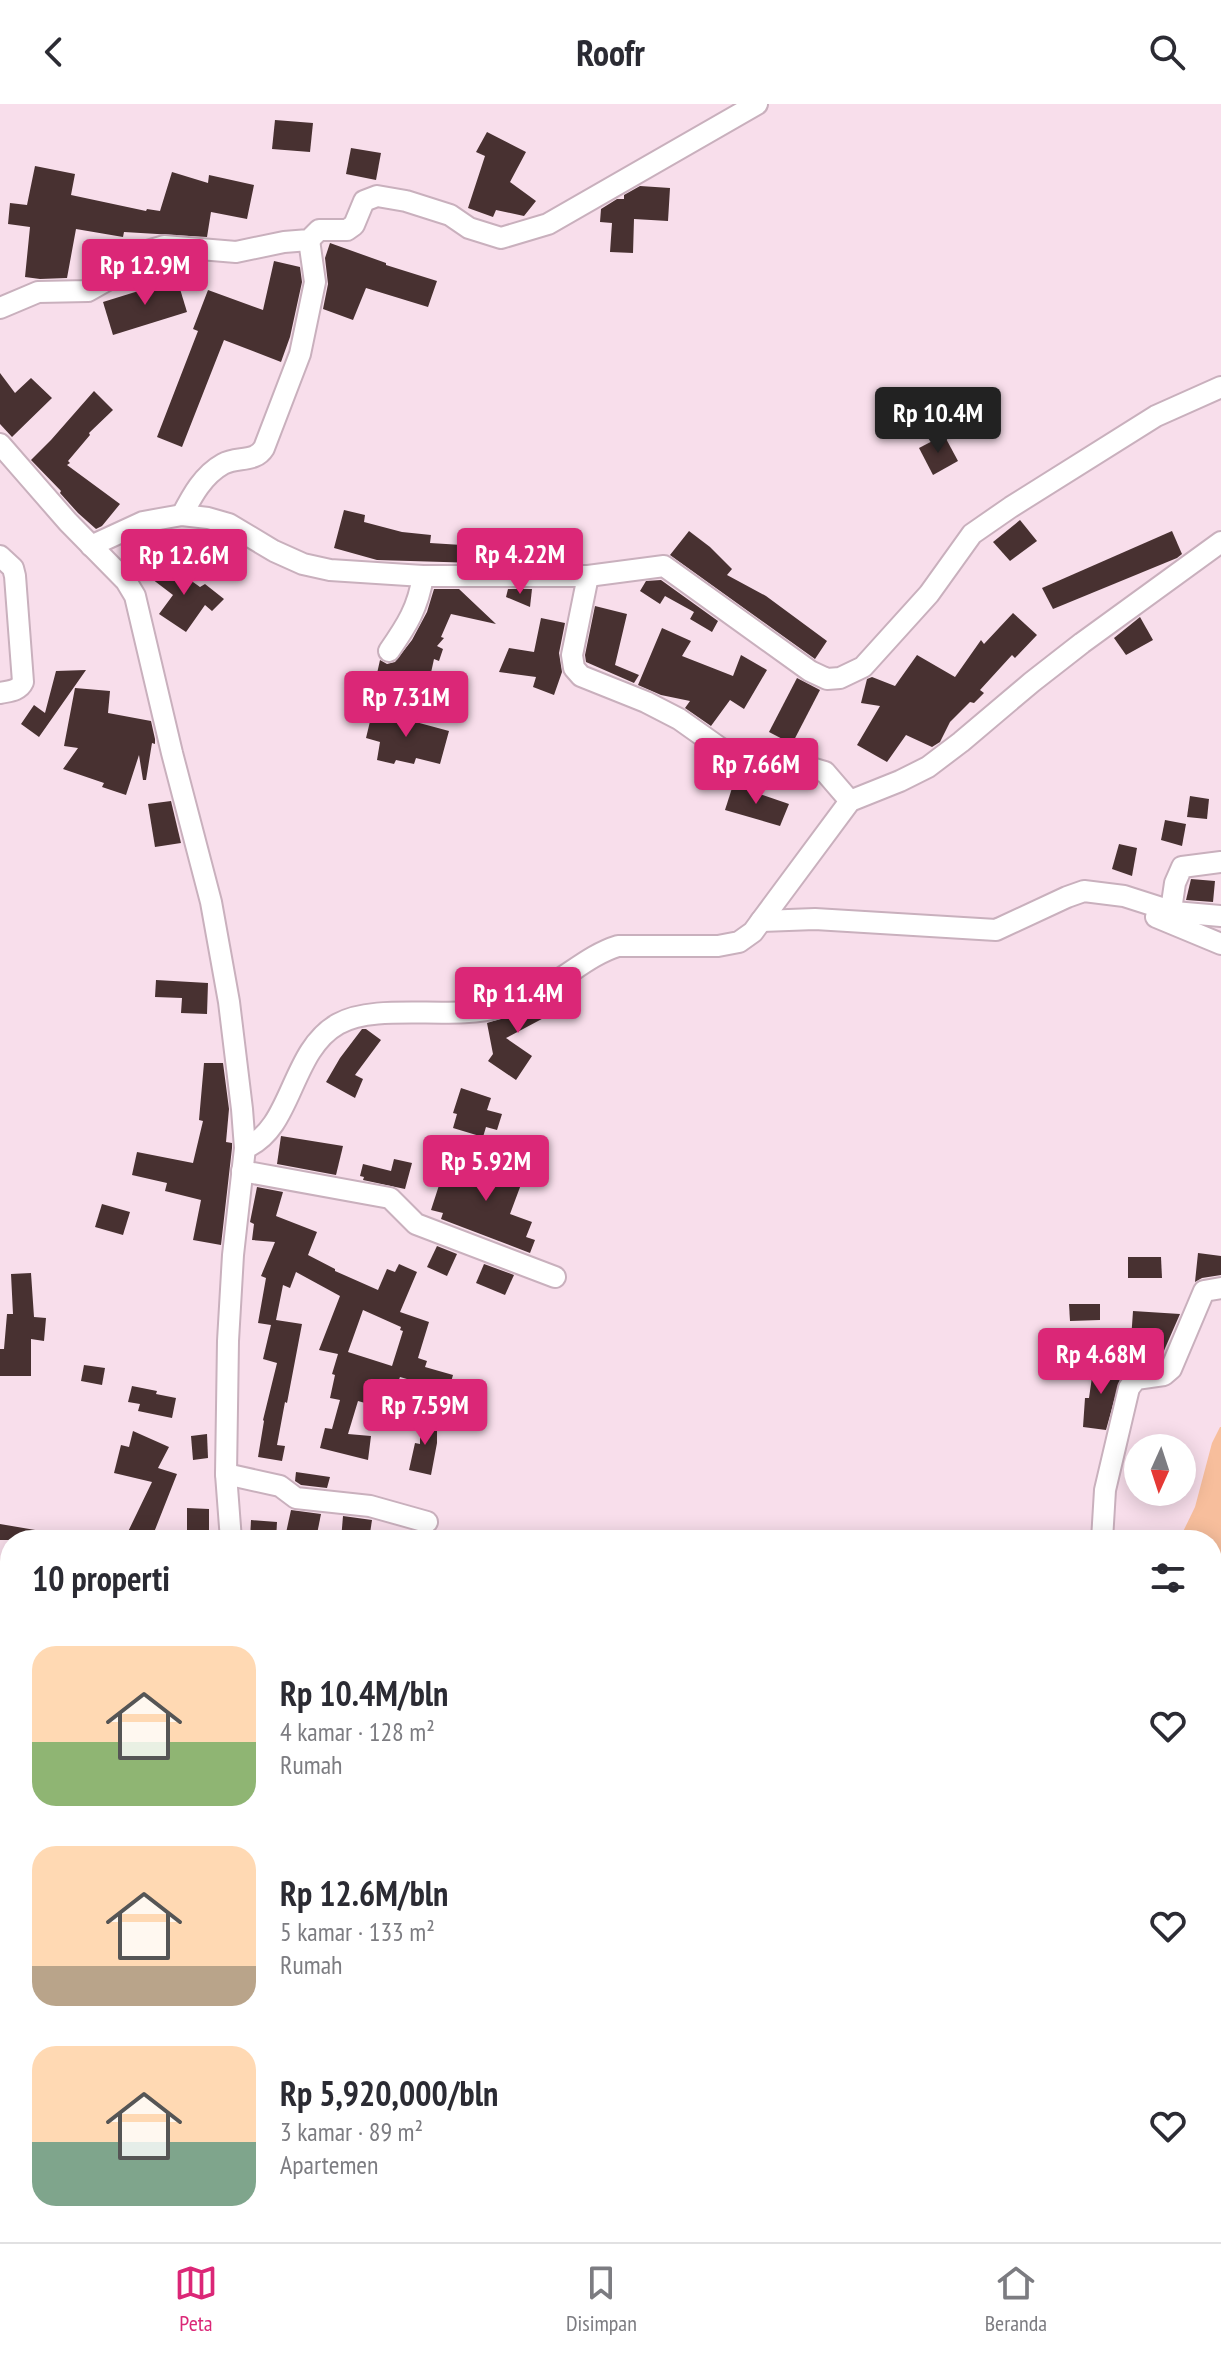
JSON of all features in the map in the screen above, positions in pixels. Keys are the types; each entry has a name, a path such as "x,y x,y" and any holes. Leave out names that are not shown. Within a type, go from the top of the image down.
{"street":[{"path":"0,308 38,292 88,291 111,278 134,255 164,246 236,252 309,240 319,230 347,230 354,225 364,201 377,196 406,201 450,215 469,228 501,238 548,224 757,104"},
{"path":"182,515 192,495 221,465 253,458 260,455 264,448 300,354 315,282 309,240"},
{"path":"91,546 143,522 182,515 229,524 274,551 318,568 423,576 588,576 664,566 810,671 827,679 840,678 863,667 890,639 929,594 972,534 1156,416 1221,387"},
{"path":"1,448 126,581 139,607 172,753 211,902 229,1002 245,1148 233,1255 228,1341 226,1474 230,1530"},
{"path":"245,1148 259,1141 276,1121 306,1058 338,1024 365,1015 469,1013 501,1007 554,983 604,950 618,946 718,946 739,942 753,932 850,801 928,767 1082,643 1221,542"},
{"path":"0,556 13,568 15,576 23,682 15,690 0,693"},
{"path":"389,651 419,600 423,576"},
{"path":"588,576 572,655 574,668 581,676 646,702 679,719 727,753 757,766 808,767 825,772 850,801"},
{"path":"1171,910 1175,883 1182,867 1221,862"},
{"path":"761,921 815,919 996,930 1075,893 1095,891 1171,910 1221,916"},
{"path":"1075,893 1156,917 1221,944"},
{"path":"242,1171 390,1198 422,1227 555,1277"},
{"path":"1103,1530 1105,1490 1129,1388 1136,1379 1164,1375 1171,1369 1204,1291 1221,1288"},
{"path":"226,1474 280,1486 296,1498 370,1506 427,1522"}],"shaded area":[{"path":"1221,1427 1221,1530 1184,1530 1196,1503 1212,1443"}],"building":[{"path":"275,120 313,123 310,152 272,149"},
{"path":"487,132 526,152 510,182 536,201 524,216 496,210 493,217 468,208 485,156 476,152"},
{"path":"351,148 381,153 376,180 346,174"},
{"path":"35,166 75,174 71,195 146,211 160,211 172,172 208,183 209,175 254,185 247,219 211,212 207,237 124,232 123,237 76,229 67,278 40,279 25,277 30,227 8,224 10,203 27,205"},
{"path":"640,186 670,188 668,221 634,219 633,253 610,252 612,223 600,222 601,209 617,199 624,199 624,195"},
{"path":"330,243 437,281 428,307 366,288 353,320 323,309 328,284 325,258"},
{"path":"274,261 300,267 302,282 281,362 224,340 182,447 157,437 198,331 193,329 208,290 263,310"},
{"path":"177,279 187,312 113,335 103,302"},
{"path":"0,373 15,393 31,378 52,398 12,437 0,424"},
{"path":"94,391 113,410 89,433 67,465 120,504 96,529 31,460"},
{"path":"944,435 958,461 933,475 919,448"},
{"path":"344,510 365,515 364,522 402,532 431,535 430,543 478,546 477,563 377,560 334,548"},
{"path":"1020,520 1037,541 1010,561 993,542"},
{"path":"689,531 732,569 727,575 766,596 827,641 815,659 670,555"},
{"path":"1172,531 1182,554 1177,558 1053,609 1042,588"},
{"path":"165,562 200,587 205,584 224,599 212,611 205,605 186,632 159,614 173,595 152,579"},
{"path":"661,580 718,621 712,632 690,619 694,612 665,596 660,604 640,591 646,581"},
{"path":"434,589 459,589 496,624 451,614 441,637 444,638 437,646 443,649 439,661 434,659 427,691 376,678 380,660 387,664 395,662 412,640 427,612"},
{"path":"508,589 532,589 530,607 506,597"},
{"path":"595,606 627,614 615,665 639,675 634,683 586,662"},
{"path":"1013,613 1037,635 1015,658 1012,655 980,690 984,693 974,703 970,702 950,722 940,742 932,747 906,735 887,762 857,745 880,706 861,703 867,679 872,677 895,686 917,655 955,677 981,640 984,644"},
{"path":"1140,617 1153,640 1126,655 1114,638"},
{"path":"541,618 565,623 559,653 562,672 554,695 533,687 536,677 499,672 509,648 534,652"},
{"path":"662,628 691,641 682,656 733,676 741,655 767,670 744,709 730,700 711,726 685,708 690,701 661,695 638,685"},
{"path":"86,670 39,737 21,724 34,705 45,713 56,671"},
{"path":"797,678 820,690 792,744 769,732"},
{"path":"75,688 110,691 108,713 151,721 155,744 152,743 146,780 143,780 139,755 126,795 102,787 104,783 63,769 78,748 64,746"},
{"path":"373,709 413,717 412,721 449,731 440,764 416,758 414,764 377,760 380,742 366,738"},
{"path":"733,785 789,804 780,826 725,810"},
{"path":"1190,796 1209,799 1207,819 1187,817"},
{"path":"171,801 181,843 155,847 148,804"},
{"path":"1165,820 1186,824 1182,846 1161,840"},
{"path":"1119,844 1137,848 1132,876 1112,869"},
{"path":"1191,879 1215,881 1213,902 1186,900"},
{"path":"156,980 208,983 207,1014 181,1013 182,998 155,997"},
{"path":"564,992 570,1004 506,1038 532,1056 516,1080 488,1061 493,1054 487,1023 527,1011"},
{"path":"362,1029 381,1040 355,1075 363,1079 355,1098 326,1082"},
{"path":"204,1063 223,1063 229,1109 226,1142 232,1143 232,1148 221,1245 193,1240 201,1200 165,1191 167,1183 132,1175 137,1152 193,1163 203,1121 199,1120"},
{"path":"461,1088 491,1098 487,1110 502,1114 497,1130 486,1127 483,1137 453,1128 457,1114 453,1113"},
{"path":"281,1136 343,1146 336,1175 277,1164"},
{"path":"516,1150 532,1155 510,1214 532,1222 526,1237 535,1240 530,1253 441,1219 443,1213 431,1210 442,1176 451,1179 459,1161 473,1167 471,1171 505,1181"},
{"path":"394,1159 412,1163 405,1189 363,1180 364,1177 360,1176 363,1164 391,1171"},
{"path":"257,1187 283,1192 276,1216 317,1232 308,1255 378,1290 387,1269 395,1272 399,1264 417,1272 400,1312 429,1322 418,1358 427,1361 425,1367 453,1375 442,1414 427,1412 431,1386 400,1377 391,1400 380,1399 379,1407 358,1401 348,1434 371,1436 368,1460 320,1448 325,1428 332,1429 340,1400 330,1398 338,1354 319,1350 340,1296 296,1272 290,1288 283,1285 276,1320 302,1324 277,1445 285,1446 282,1461 258,1457 263,1420 277,1363 263,1359 271,1325 258,1323 266,1278 261,1276 275,1242 252,1240 254,1224 250,1222","holes":["363,1310 401,1327 403,1331 392,1366 348,1352"]},
{"path":"102,1204 130,1212 123,1235 95,1227"},
{"path":"437,1246 457,1254 447,1276 427,1267"},
{"path":"1198,1253 1221,1256 1221,1275 1195,1282"},
{"path":"1128,1257 1161,1257 1162,1278 1128,1278"},
{"path":"484,1264 514,1275 505,1295 476,1283"},
{"path":"31,1273 34,1317 46,1318 44,1341 31,1339 31,1376 0,1376 0,1349 4,1349 7,1314 13,1314 11,1274"},
{"path":"1069,1304 1100,1304 1100,1320 1070,1321"},
{"path":"1133,1311 1180,1314 1159,1362 1126,1359"},
{"path":"1094,1363 1123,1368 1106,1430 1083,1427 1085,1398 1089,1398"},
{"path":"84,1365 105,1368 102,1385 81,1381"},
{"path":"132,1386 176,1398 172,1418 138,1411 140,1404 128,1402"},
{"path":"420,1417 437,1417 437,1443 431,1475 409,1470 415,1443 420,1444"},
{"path":"133,1431 169,1447 158,1468 177,1474 155,1530 129,1530 152,1482 114,1473 121,1445 129,1447"},
{"path":"207,1434 208,1458 193,1460 191,1436"},
{"path":"296,1472 330,1477 327,1488 301,1485 295,1481"},
{"path":"187,1508 209,1509 209,1530 187,1530"},
{"path":"291,1510 321,1514 318,1530 287,1530"},
{"path":"343,1516 372,1520 370,1530 342,1530"},
{"path":"251,1520 277,1522 277,1530 250,1530"},
{"path":"0,1524 35,1530 0,1530"}]}
